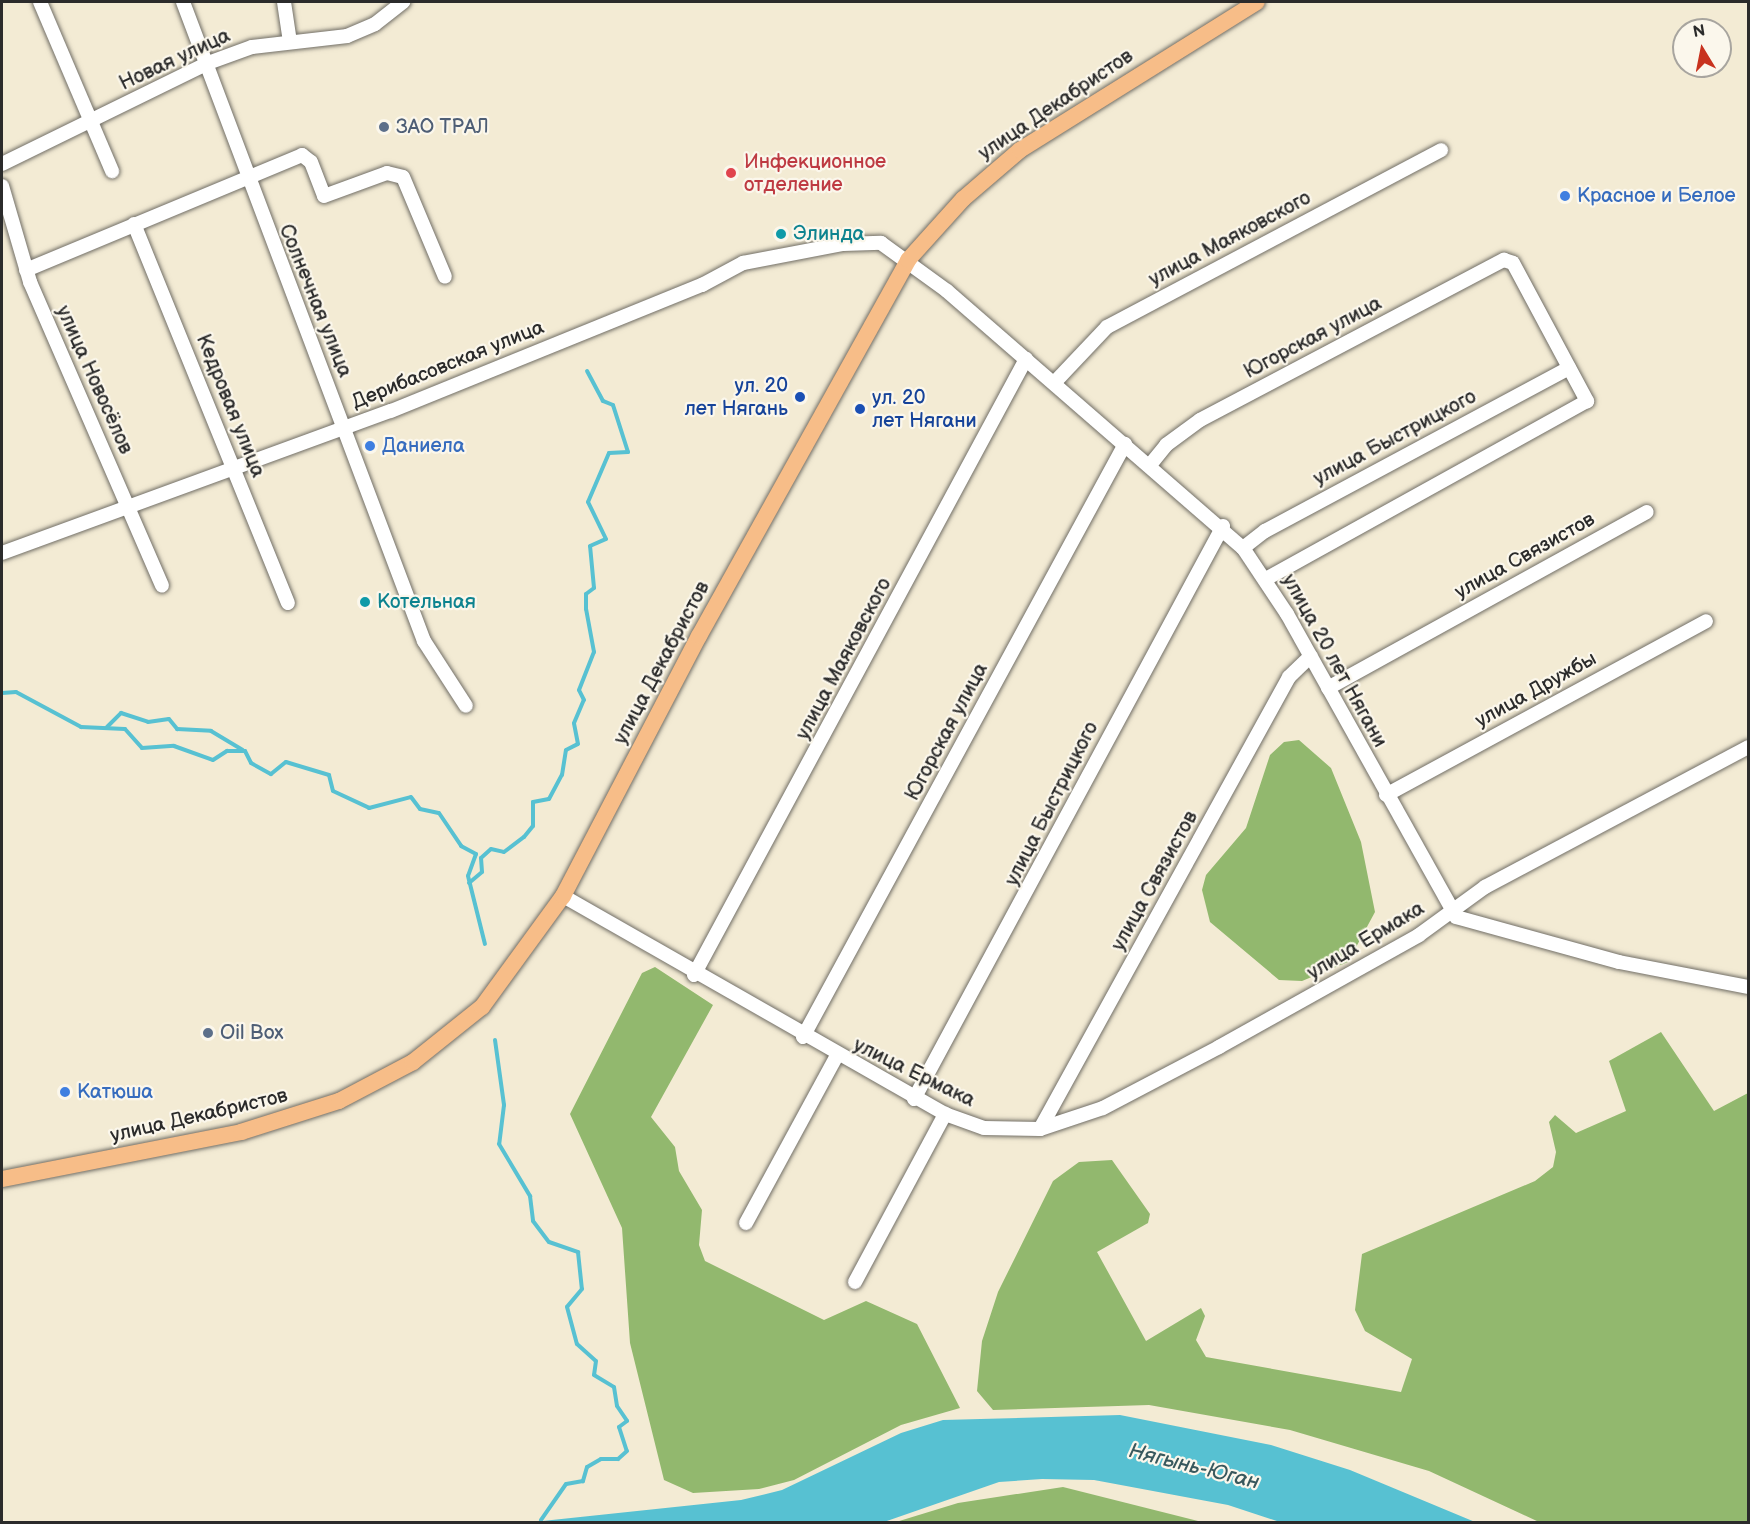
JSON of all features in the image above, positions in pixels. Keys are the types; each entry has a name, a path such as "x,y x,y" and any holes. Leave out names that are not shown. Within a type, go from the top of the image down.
{"main road":[{"name":"улица Декабристов","path":"2,1179 241,1132 366,1089 413,1062 483,1007 563,896 704,626 908,260 963,199 1020,150 1257,2"}],"street":[{"path":"40,2 112,171"},
{"name":"Солнечная улица","path":"183,2 208,63 424,641 466,706"},
{"path":"284,2 290,42"},
{"name":"Новая улица","path":"2,164 91,123 208,63 252,47 347,36 375,24 403,2"},
{"name":"улица Маяковского","path":"1054,383 1107,327 1441,150"},
{"path":"26,270 249,175 302,155 311,162 324,196 387,173 399,174 445,277"},
{"name":"улица Новосёлов","path":"2,186 26,270 162,586"},
{"name":"Кедровая улица","path":"134,224 288,603"},
{"name":"Дерибасовская улица","path":"2,553 130,509 344,428 757,258 869,242 908,260"},
{"name":"улица 20 лет Нягани","path":"908,260 1223,526 1243,548 1266,579 1311,656 1450,912"},
{"name":"Югорская улица","path":"1150,465 1166,445 1200,420 1504,260 1514,263 1569,368"},
{"name":"улица Маяковского","path":"694,975 1026,359"},
{"path":"1266,579 1587,401 1569,368"},
{"name":"улица Быстрицкого","path":"1243,548 1265,531 1569,368"},
{"name":"Югорская улица","path":"803,1037 1125,444"},
{"name":"улица Связистов","path":"1328,688 1647,512"},
{"name":"улица Быстрицкого","path":"914,1098 1223,526"},
{"name":"улица Дружбы","path":"1386,795 1706,621"},
{"name":"улица Связистов","path":"1040,1130 1293,670 1311,656"},
{"name":"улица Ермака","path":"563,896 836,1057 945,1114 984,1128 1040,1130 1103,1108 1209,1052 1419,935 1485,887 1749,747"},
{"path":"1450,912 1465,922 1597,956 1749,987"},
{"path":"746,1223 836,1057"},
{"path":"855,1282 945,1114"}],"green space":[{"path":"1299,740 1331,768 1361,842 1375,912 1348,962 1302,981 1279,980 1210,922 1202,890 1206,875 1246,828 1270,755 1284,742"},
{"path":"655,967 713,1005 651,1117 675,1147 679,1171 702,1210 699,1245 705,1261 824,1320 866,1301 917,1324 960,1408 901,1425 794,1480 759,1489 693,1493 664,1480 630,1343 622,1228 570,1114 642,973"},
{"path":"1661,1032 1714,1111 1748,1093 1748,1522 1539,1522 1429,1471 1290,1430 1149,1405 993,1410 977,1391 982,1341 998,1292 1053,1181 1079,1162 1112,1160 1150,1214 1148,1223 1097,1252 1146,1341 1201,1308 1205,1316 1196,1340 1206,1357 1401,1392 1412,1359 1365,1331 1355,1310 1362,1254 1535,1181 1553,1167 1556,1152 1549,1122 1555,1115 1576,1133 1626,1111 1609,1061"},
{"path":"1063,1487 1202,1522 896,1522 958,1503"}],"water":[{"name":"Нягынь-Юган","path":"1120,1415 1271,1445 1350,1470 1475,1522 1280,1522 1228,1505 1094,1480 1042,1479 999,1482 884,1522 533,1522 741,1500 782,1490 901,1433 943,1420"}],"waterway":[{"path":"469,883 482,872 481,858 491,849 504,852 524,837 533,826 533,802 549,799 562,775 566,750 578,744 574,723 584,700 579,690 594,652 586,609 586,594 594,588 590,546 606,539 588,502 609,453 628,452 613,405 603,401 587,371"},
{"path":"2,693 16,692 81,727 125,729 142,748 174,746 213,760 227,751 245,751 251,763 271,774 286,762 329,775 333,791 369,808 411,797 420,809 439,813 461,846 476,854 468,876 485,944"},
{"path":"107,727 121,713 148,722 169,719 177,729 211,731 243,750"},
{"path":"495,1040 504,1105 499,1144 530,1196 533,1221 549,1242 578,1252 582,1289 567,1307 577,1344 596,1361 594,1375 614,1387 617,1406 627,1421 619,1427 627,1451 618,1459 601,1459 587,1467 583,1481 566,1484 541,1520"}],"place":[{"name":"ЗАО ТРАЛ","path":"384,127"},
{"name":"Инфекционное отделение","path":"731,173"},
{"name":"Красное и Белое","path":"1565,196"},
{"name":"Элинда","path":"781,234"},
{"name":"ул. 20 лет Нягань","path":"800,397"},
{"name":"ул. 20 лет Нягани","path":"860,409"},
{"name":"Даниела","path":"370,446"},
{"name":"Котельная","path":"365,602"},
{"name":"Oil Box","path":"208,1033"},
{"name":"Катюша","path":"65,1092"}]}
